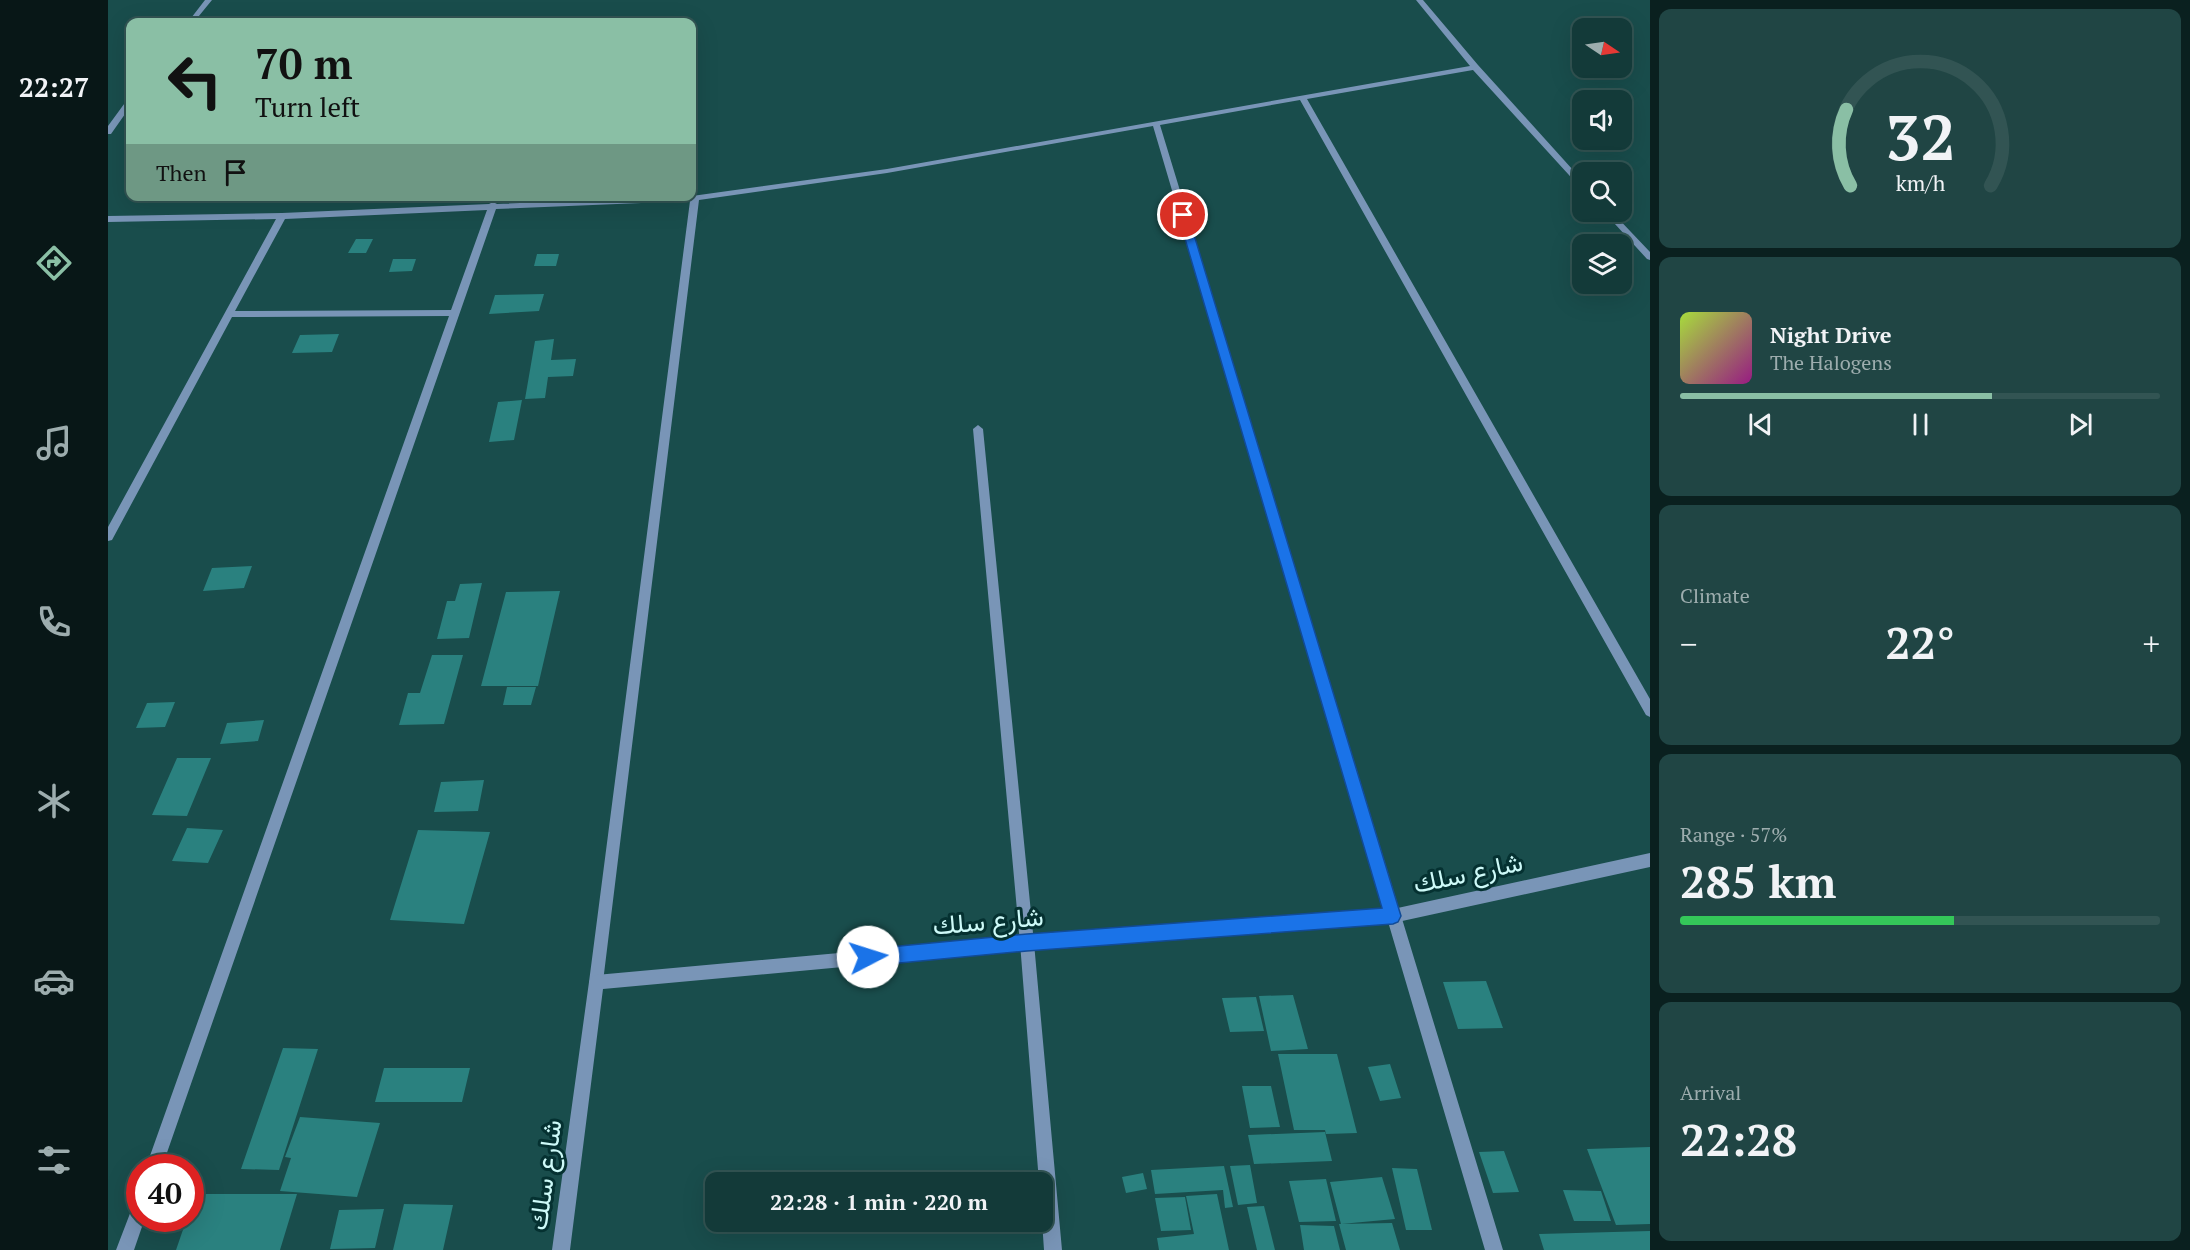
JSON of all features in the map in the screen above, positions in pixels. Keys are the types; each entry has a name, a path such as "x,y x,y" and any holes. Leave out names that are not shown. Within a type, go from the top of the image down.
{"street":[{"path":"194,18 209,0"},
{"path":"1419,0 1475,67 1572,173"},
{"path":"696,198 887,171 1475,67"},
{"path":"1303,98 1650,711"},
{"path":"108,132 126,107"},
{"path":"1156,124 1494,1250"},
{"path":"108,219 282,216 608,201"},
{"path":"596,982 695,201"},
{"path":"159,1154 493,205"},
{"path":"108,537 282,216"},
{"path":"1617,222 1650,257"},
{"path":"229,314 454,313"},
{"path":"978,429 1027,943 1053,1250"},
{"name":"شارع سلك","path":"561,1250 596,982 1027,943 1393,916 1650,860"},
{"path":"125,1250 132,1232"}],"building":[{"path":"356,239 373,239 366,253 348,253"},
{"path":"537,254 559,254 556,266 534,266"},
{"path":"393,259 416,259 412,271 389,272"},
{"path":"544,294 539,311 489,314 495,295"},
{"path":"339,334 332,352 292,353 300,335"},
{"path":"554,339 551,360 576,359 573,376 548,377 545,398 525,399 535,341"},
{"path":"522,400 514,440 489,442 498,402"},
{"path":"252,566 244,588 203,591 212,568"},
{"path":"482,583 469,638 437,639 447,601 455,601 460,584"},
{"path":"560,591 538,686 481,686 506,592"},
{"path":"432,655 463,655 444,724 399,725 408,693 420,693"},
{"path":"507,687 536,687 531,705 503,705"},
{"path":"175,702 165,727 136,728 147,703"},
{"path":"264,720 258,741 220,744 227,723"},
{"path":"177,758 211,758 187,816 152,815"},
{"path":"484,780 478,811 434,812 441,782"},
{"path":"187,828 223,830 208,863 172,861"},
{"path":"418,830 490,832 464,924 390,920"},
{"path":"1486,981 1503,1028 1458,1029 1443,982"},
{"path":"1293,995 1308,1049 1271,1051 1259,996"},
{"path":"1256,997 1264,1031 1230,1032 1222,998"},
{"path":"283,1048 318,1049 279,1170 241,1169"},
{"path":"1278,1054 1337,1054 1357,1133 1326,1134 1325,1130 1294,1130"},
{"path":"1390,1064 1401,1098 1380,1101 1368,1067"},
{"path":"384,1068 470,1068 462,1102 375,1102"},
{"path":"1242,1086 1271,1086 1280,1127 1250,1128"},
{"path":"300,1117 380,1123 357,1197 280,1191 291,1158 285,1157"},
{"path":"1325,1132 1332,1161 1254,1164 1248,1135"},
{"path":"1650,1147 1650,1224 1616,1225 1587,1149"},
{"path":"1504,1151 1519,1192 1493,1193 1479,1152"},
{"path":"1250,1165 1257,1203 1238,1205 1230,1166"},
{"path":"1224,1166 1233,1207 1225,1208 1223,1190 1155,1194 1151,1170"},
{"path":"1392,1168 1417,1169 1432,1230 1406,1230"},
{"path":"1143,1173 1147,1189 1126,1193 1122,1177"},
{"path":"1382,1177 1395,1219 1341,1224 1330,1182"},
{"path":"1326,1179 1336,1221 1299,1222 1289,1181"},
{"path":"1563,1190 1601,1191 1611,1221 1574,1221"},
{"path":"204,1194 297,1194 280,1250 176,1250 182,1232 204,1232"},
{"path":"1217,1194 1229,1250 1159,1250 1157,1238 1194,1234 1186,1196"},
{"path":"1185,1197 1191,1230 1161,1231 1155,1198"},
{"path":"404,1204 453,1205 443,1250 393,1250"},
{"path":"1264,1206 1275,1250 1257,1250 1247,1207"},
{"path":"384,1209 375,1248 330,1249 339,1210"},
{"path":"1392,1223 1400,1250 1346,1250 1339,1224"},
{"path":"1300,1225 1334,1226 1340,1250 1304,1250"},
{"path":"1650,1231 1650,1250 1544,1250 1539,1234"}],"route":[{"path":"868,957 1393,916 1183,215"}]}
